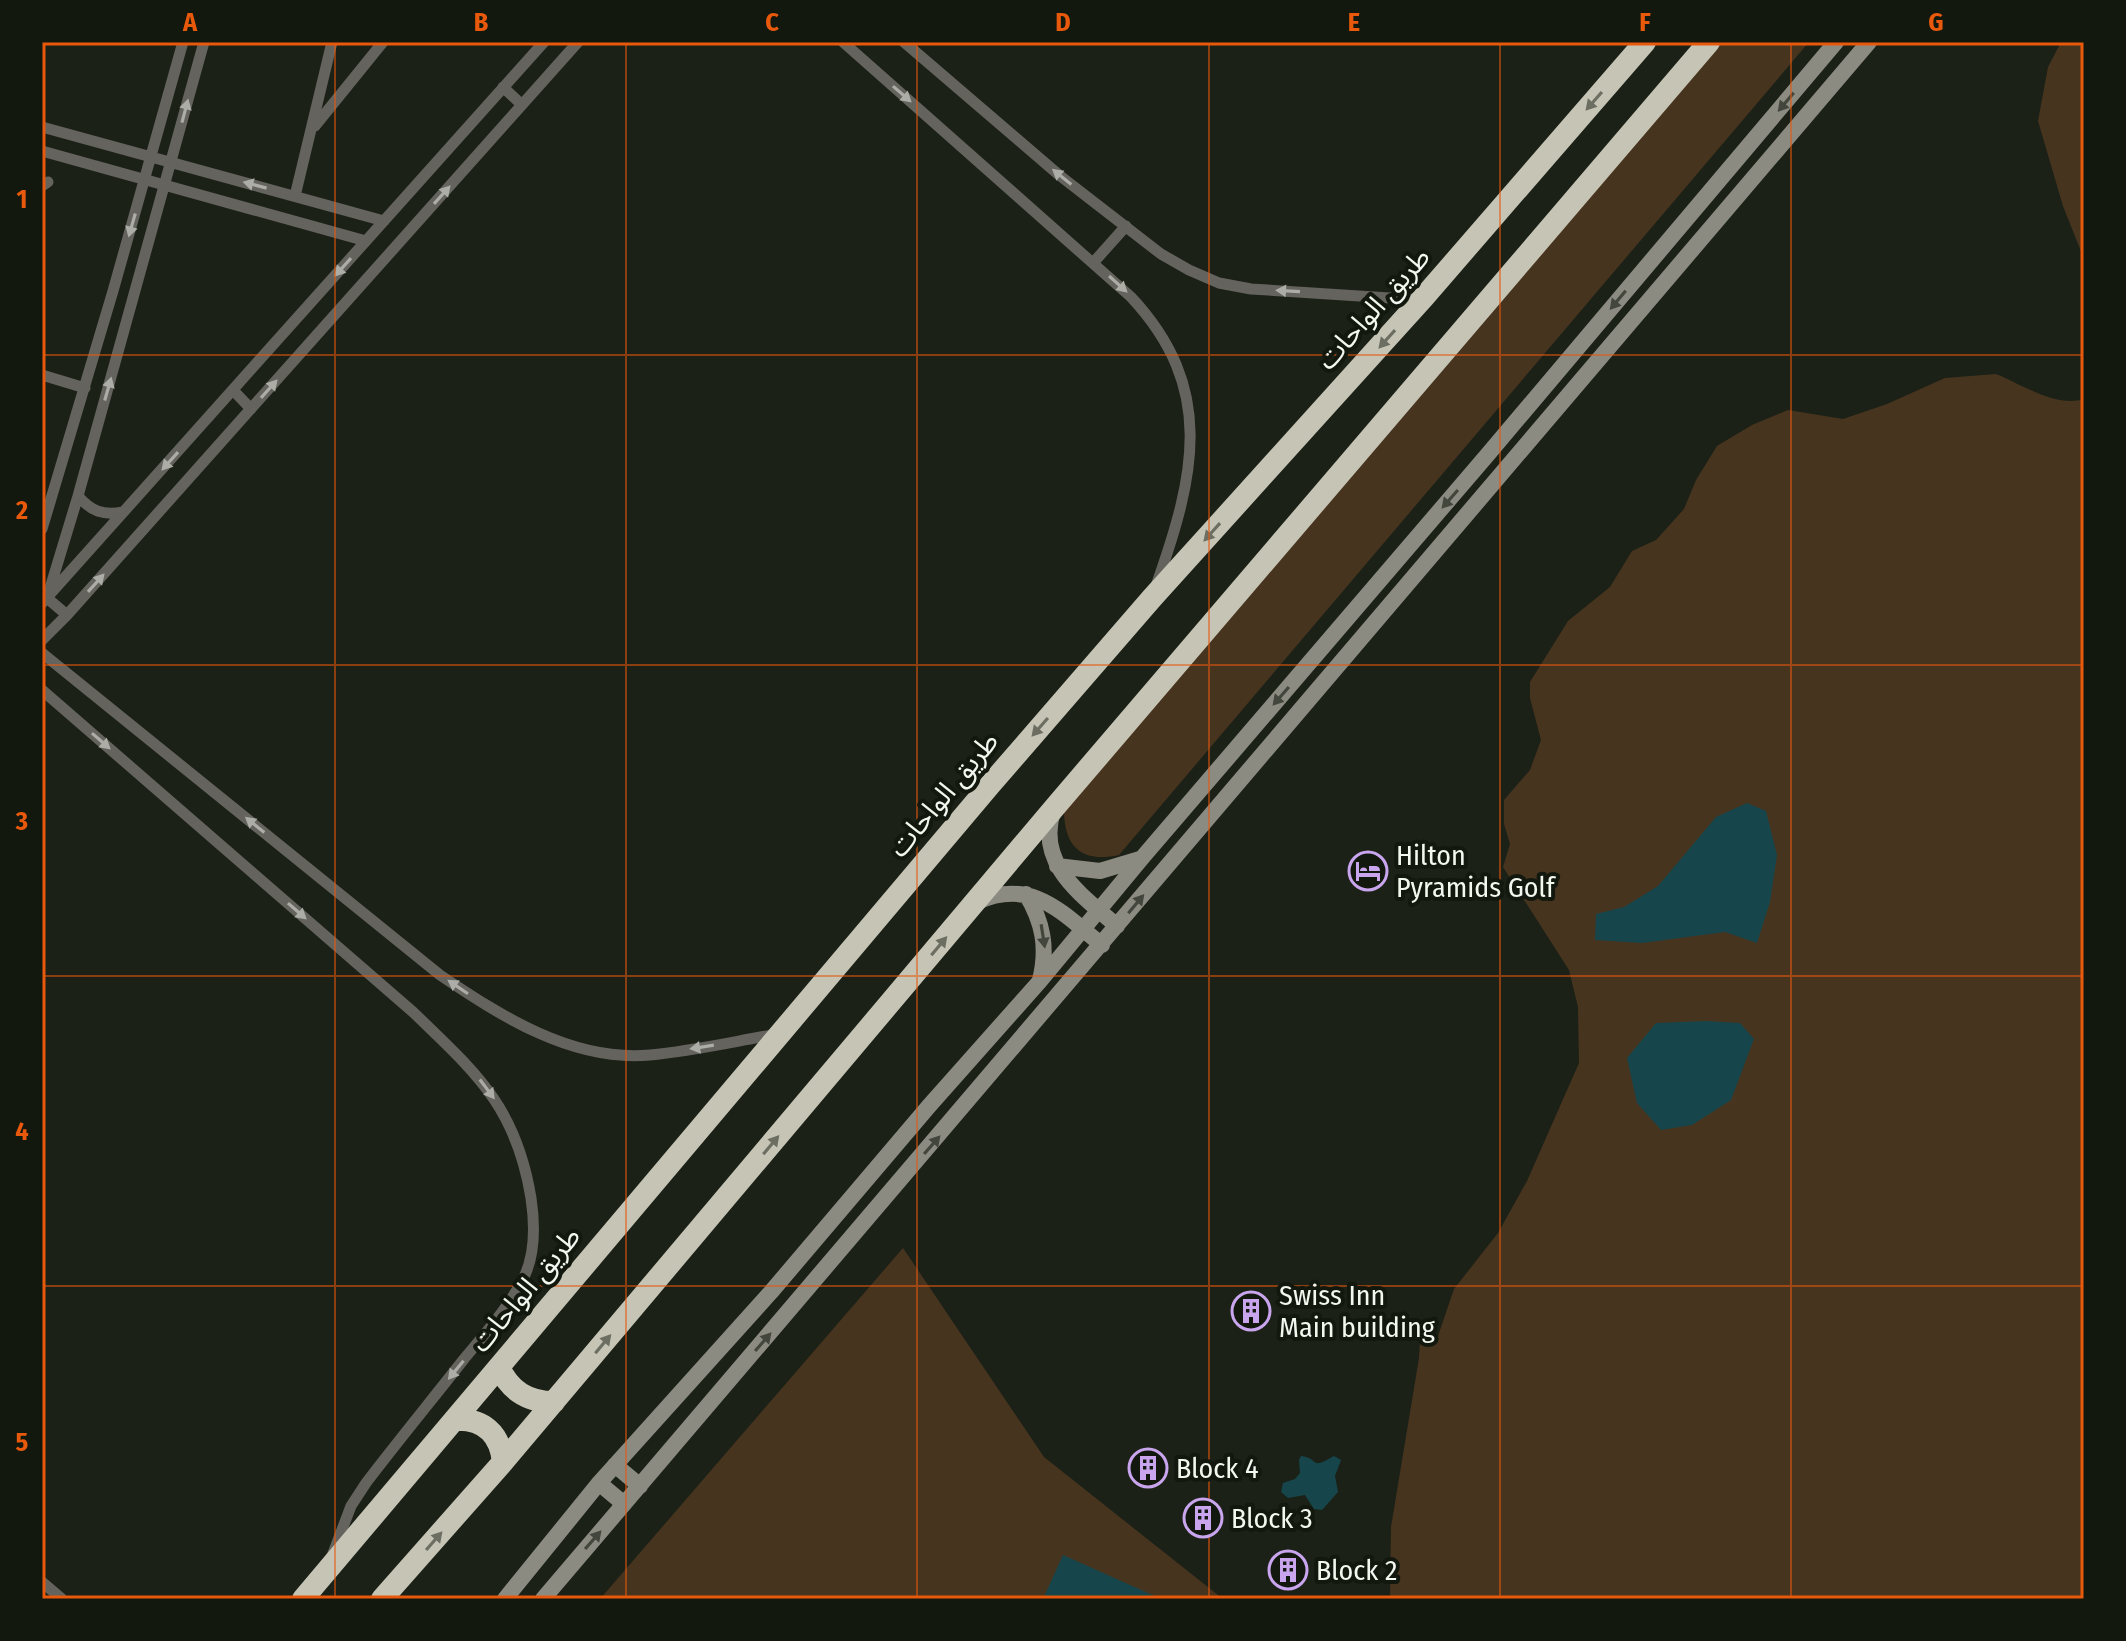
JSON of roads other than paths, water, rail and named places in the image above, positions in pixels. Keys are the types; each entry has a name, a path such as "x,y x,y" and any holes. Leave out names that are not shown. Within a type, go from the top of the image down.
{"highway":[{"name":"طريق الواحات","path":"303,1599 779,1034 1152,598 1422,300 1645,42"},
{"path":"382,1599 503,1462 1055,807 1709,42"},
{"path":"499,1367 511,1387 520,1394 554,1402"},
{"path":"454,1420 479,1422 489,1429 502,1449 503,1462"}],"street":[{"path":"42,529 183,42"},
{"path":"45,601 78,496 204,42"},
{"path":"295,196 332,42"},
{"path":"312,129 383,42"},
{"path":"45,601 544,42"},
{"path":"42,640 578,42"},
{"path":"843,42 1131,297 1156,327 1179,370 1191,416 1192,434 1184,490 1171,545 1152,598"},
{"path":"904,42 1059,175 1161,254 1189,270 1219,283 1251,289 1422,300"},
{"path":"505,1599 599,1483 771,1292 1040,981 1836,42"},
{"path":"543,1599 1869,42"},
{"path":"503,87 522,105"},
{"path":"42,127 384,221"},
{"path":"42,151 366,241"},
{"path":"1093,263 1126,226"},
{"path":"101,333 122,337"},
{"path":"42,375 85,388"},
{"path":"233,390 251,409"},
{"path":"1489,453 1506,468"},
{"path":"78,496 98,513 111,515 124,512"},
{"path":"45,601 67,615"},
{"path":"42,653 440,975 487,1007 540,1035 608,1054 648,1055 779,1034"},
{"path":"42,690 413,1012 469,1066 488,1089 506,1117 520,1148 534,1215 533,1244 523,1280 358,1495 339,1534 327,1570"},
{"path":"1055,807 1049,831 1057,866 1073,887 1117,926"},
{"path":"1057,866 1078,871 1100,871 1142,858"},
{"path":"976,903 992,895 1009,892 1026,894 1047,902 1102,945"},
{"path":"1026,894 1042,927 1044,964 1040,981"},
{"path":"955,1077 974,1093"},
{"path":"929,1106 950,1123"},
{"path":"615,1465 640,1486"},
{"path":"599,1483 624,1504"},
{"path":"42,1582 62,1599"}],"water":[{"path":"1747,803 1766,811 1777,855 1770,902 1757,943 1725,932 1642,943 1595,940 1596,914 1624,907 1658,886 1716,817"},
{"path":"1656,1023 1740,1023 1754,1039 1731,1100 1692,1125 1661,1130 1637,1103 1627,1058"},
{"path":"1301,1456 1318,1463 1334,1456 1341,1460 1335,1476 1338,1492 1322,1510 1314,1509 1305,1495 1288,1498 1281,1492 1283,1483 1295,1479 1300,1473"},
{"path":"1063,1555 1157,1597 1157,1599 1043,1599"}],"place":[{"name":"Hilton Pyramids Golf","path":"1368,871"},
{"name":"Swiss Inn Main building","path":"1251,1311"},
{"name":"Block 4","path":"1148,1468"},
{"name":"Block 3","path":"1203,1518"},
{"name":"Block 2","path":"1288,1570"}]}
